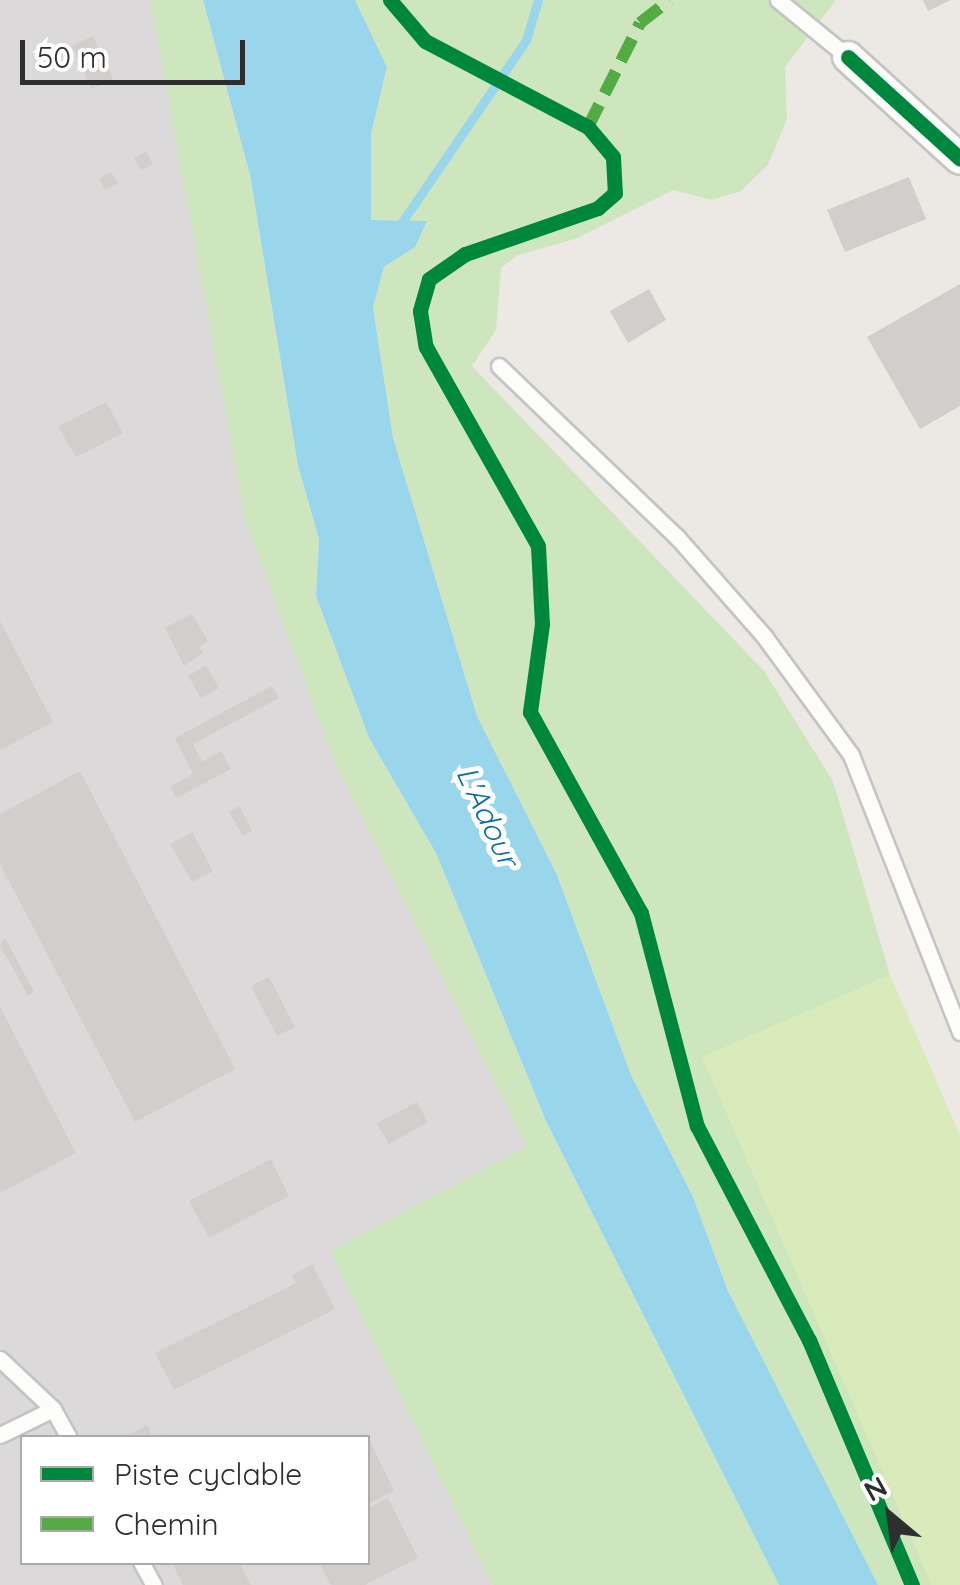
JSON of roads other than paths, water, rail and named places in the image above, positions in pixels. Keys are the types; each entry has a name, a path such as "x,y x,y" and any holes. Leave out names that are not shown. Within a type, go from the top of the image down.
{"street":[{"path":"848,57 960,159"}],"lane":[{"path":"778,0 848,57"},
{"path":"498,366 677,537 764,636 851,755 960,1032"},
{"path":"0,1359 52,1409 67,1435"},
{"path":"0,1435 52,1409"}],"water":[{"name":"L'Adour","path":"203,0 355,0 387,67 371,134 371,220 427,221 415,247 384,267 373,307 393,438 477,716 557,875 631,1075 693,1197 728,1291 878,1585 779,1585 546,1121 436,853 369,738 316,596 319,539 298,466 250,175"}],"waterway":[{"path":"400,225 526,40 538,0"}]}
